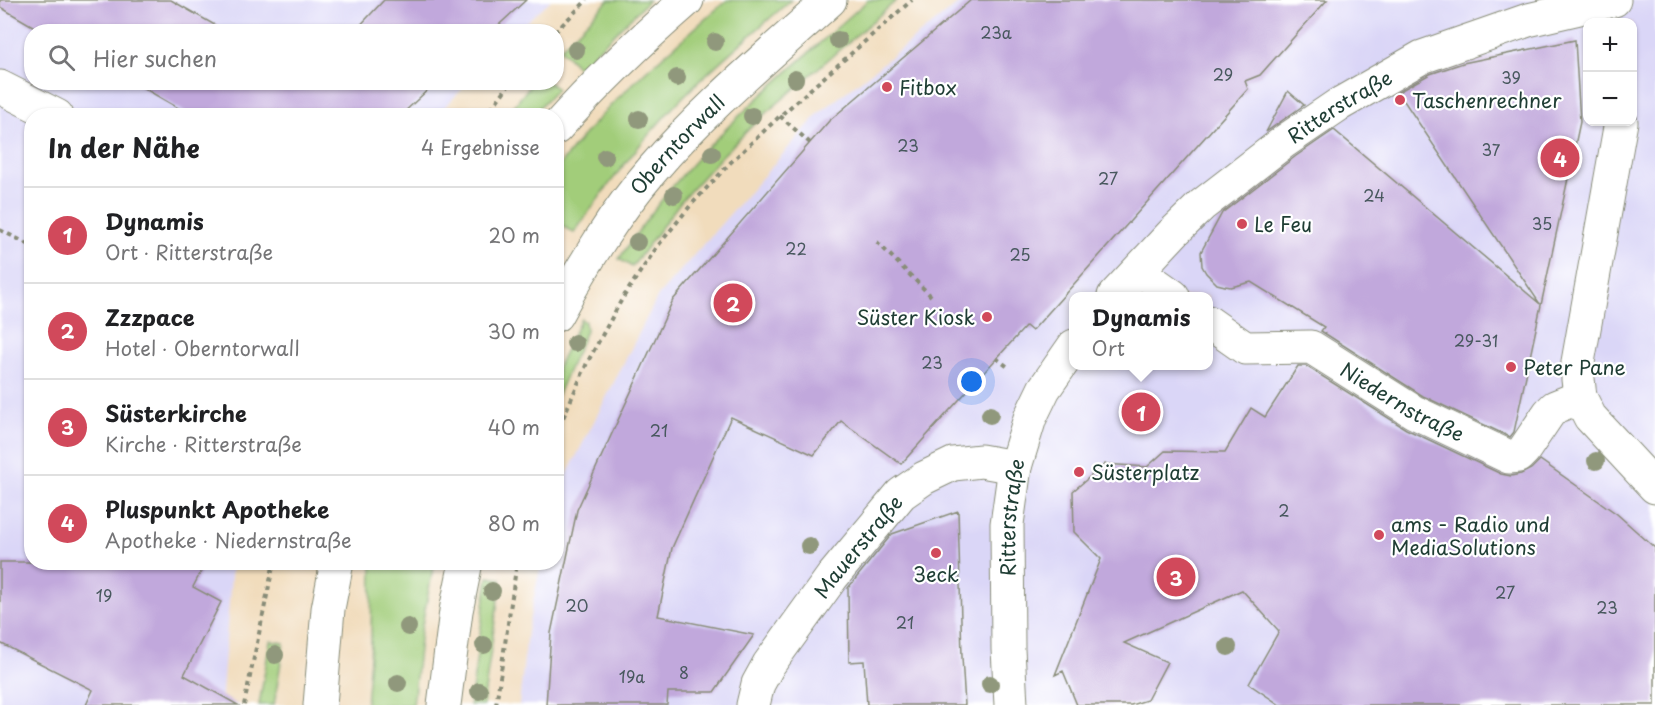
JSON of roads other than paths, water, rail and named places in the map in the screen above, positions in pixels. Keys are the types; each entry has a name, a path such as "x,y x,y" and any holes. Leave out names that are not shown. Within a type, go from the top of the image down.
{"street":[{"path":"564,119 594,86 687,0"},
{"name":"Oberntorwall","path":"564,302 620,211 651,170 699,120 830,0"},
{"name":"Ritterstraße","path":"1119,292 1173,233 1202,206 1285,141 1338,105 1422,57 1528,20 1614,0"},
{"path":"1626,0 1628,18"},
{"path":"0,87 41,108"},
{"path":"1620,126 1578,362 1578,379 1580,397 1590,417 1655,487"},
{"name":"Niedernstraße","path":"1213,325 1245,348 1311,347 1414,412 1509,457 1518,456 1524,450 1549,413 1556,407 1580,397"},
{"name":"Ritterstraße","path":"1011,705 1007,524 1015,467 1030,418 1044,389 1069,353"},
{"name":"Mauerstraße","path":"753,705 758,684 769,664 832,577 901,494 924,478 953,464 981,461 1015,467"},
{"path":"320,705 328,609 335,570"},
{"path":"444,705 456,611 464,570"}],"place":[{"name":"Fitbox","path":"887,87"},
{"name":"Taschenrechner","path":"1400,100"},
{"name":"Pluspunkt Apotheke","path":"1560,158"},
{"name":"Le Feu","path":"1242,224"},
{"name":"Zzzpace","path":"733,303"},
{"name":"Süster Kiosk","path":"987,317"},
{"name":"Peter Pane","path":"1511,367"},
{"name":"Dynamis","path":"1141,412"},
{"name":"Süsterplatz","path":"1079,472"},
{"name":"ams - Radio und MediaSolutions","path":"1379,535"},
{"name":"3eck","path":"936,553"},
{"name":"Süsterkirche","path":"1176,577"}]}
